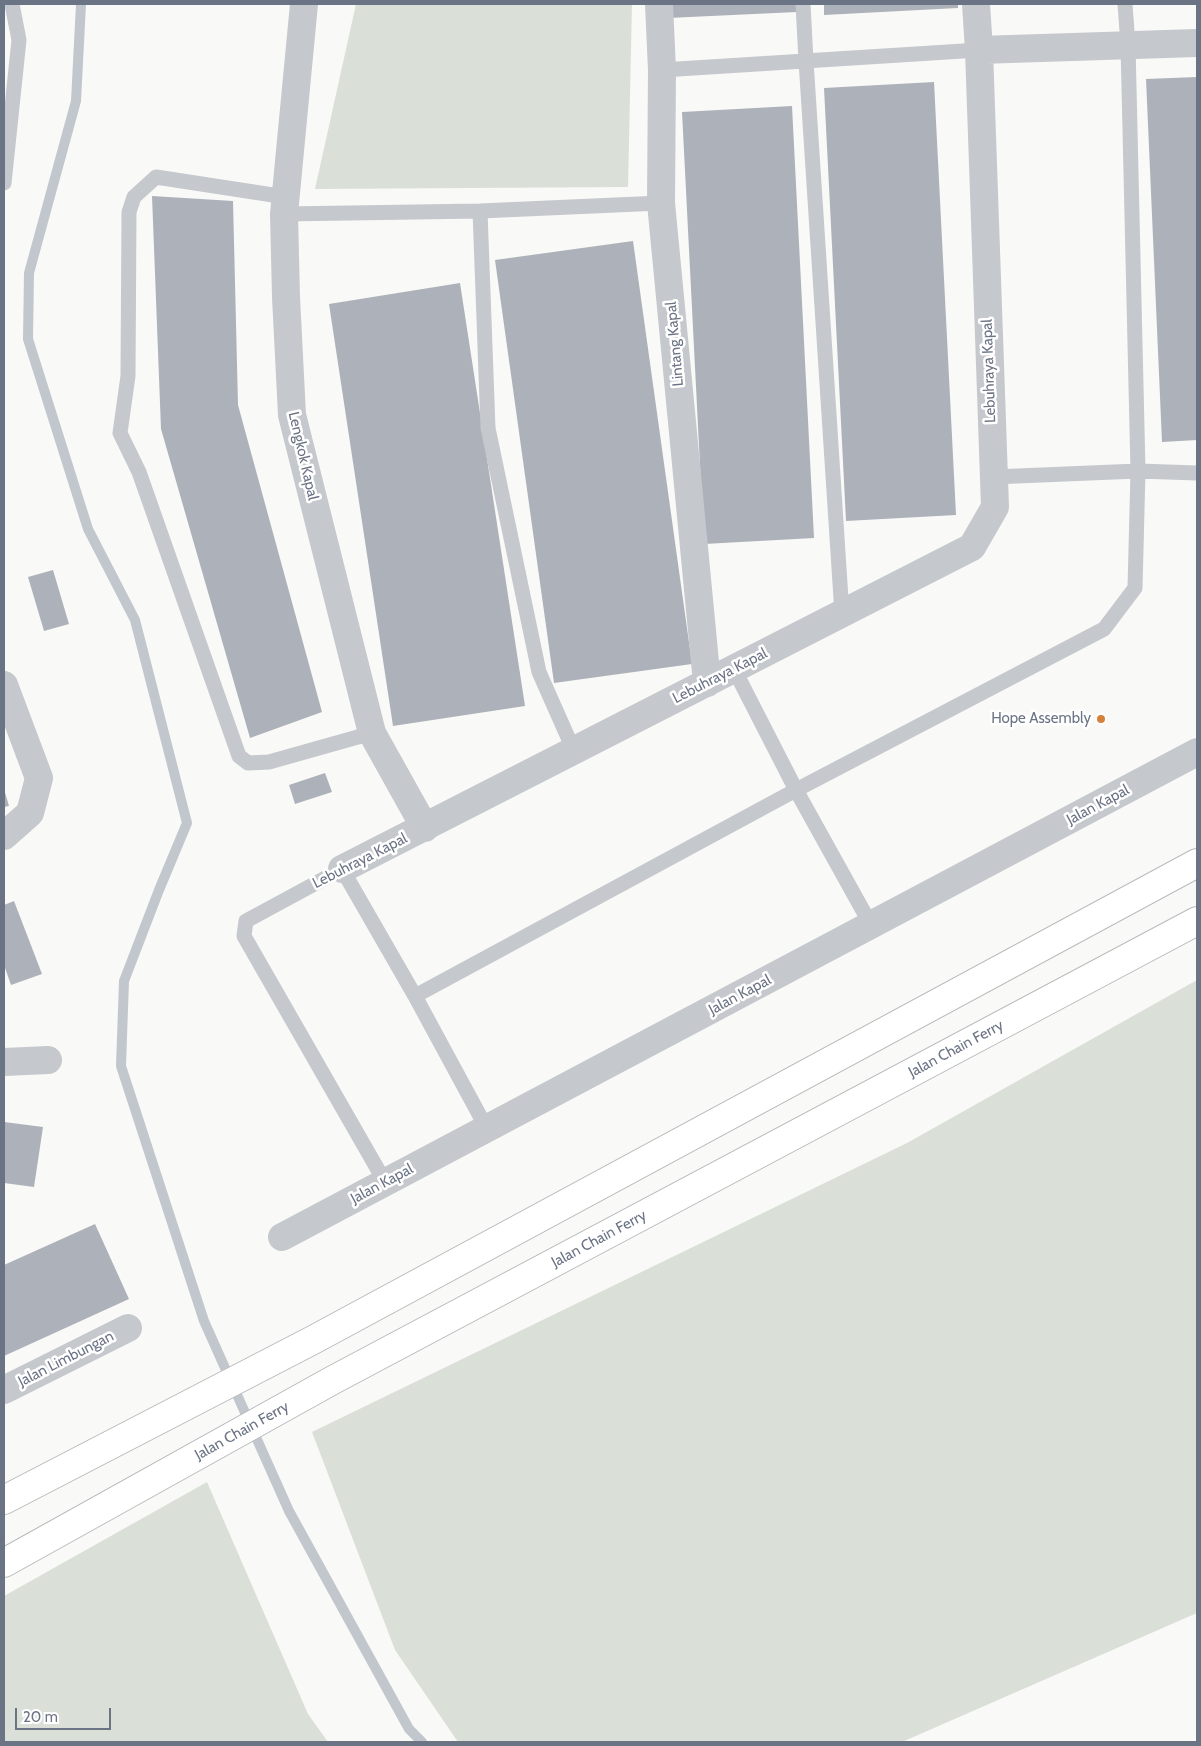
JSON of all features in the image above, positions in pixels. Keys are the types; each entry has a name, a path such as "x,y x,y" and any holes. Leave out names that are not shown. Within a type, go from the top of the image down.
{"highway":[{"path":"14,1495 313,1340 1197,863"},
{"name":"Jalan Chain Ferry","path":"4,1563 333,1380 1197,921"}],"street":[{"name":"Lengkok Kapal","path":"304,4 285,205 286,297 292,415 372,733 425,828"},
{"name":"Lintang Kapal","path":"659,4 662,70 661,203 707,683"},
{"name":"Lebuhraya Kapal","path":"342,869 972,547 995,507 976,4"},
{"path":"979,50 1197,43"},
{"path":"4,687 39,778 30,813 4,836"},
{"name":"Jalan Kapal","path":"282,1237 1197,752"},
{"path":"4,1062 48,1060"},
{"name":"Jalan Limbungan","path":"4,1390 128,1328"}],"lane":[{"path":"4,183 19,40 12,4"},
{"path":"803,4 842,614"},
{"path":"415,996 796,790 1104,628 1134,588 1138,471 1128,45 1125,4"},
{"path":"662,70 979,50"},
{"path":"372,733 268,762 248,763 239,756 139,472 120,433 128,376 129,212 134,197 156,177 285,205 480,211 661,203"},
{"path":"480,211 488,428 539,672 574,751"},
{"path":"993,477 1138,471 1197,473"},
{"path":"734,669 796,790 871,925"},
{"path":"342,869 415,996 487,1128"},
{"name":"Lebuhraya Kapal","path":"342,869 246,921 244,936 384,1182"}],"shaded area":[{"path":"356,4 632,4 628,187 315,189"},
{"path":"1197,980 1197,1613 902,1742 458,1742 395,1650 312,1432 907,1143"},
{"path":"207,1482 308,1714 328,1742 4,1742 4,1596"}],"building":[{"path":"667,4 797,4 797,12 668,18"},
{"path":"824,4 958,4 958,8 824,15"},
{"path":"1197,77 1197,440 1162,442 1146,79"},
{"path":"934,82 956,515 846,521 824,88"},
{"path":"792,106 814,538 704,544 682,112"},
{"path":"152,196 233,201 238,405 322,712 250,738 161,429"},
{"path":"633,241 692,664 554,683 495,260"},
{"path":"460,283 525,706 393,726 329,304"},
{"path":"53,570 69,624 44,631 28,577"},
{"path":"325,773 332,792 295,804 289,785"},
{"path":"4,789 9,806 4,807"},
{"path":"14,901 42,974 11,985 4,965 4,905"},
{"path":"4,1122 43,1127 34,1187 4,1183"},
{"path":"95,1224 129,1299 4,1356 4,1265"}],"waterway":[{"path":"81,4 76,101 29,273 28,339 88,529 135,620 187,823 124,981 121,1066 204,1321 289,1511 409,1729 422,1742"}],"place":[{"name":"Hope Assembly","path":"1101,719"}]}
